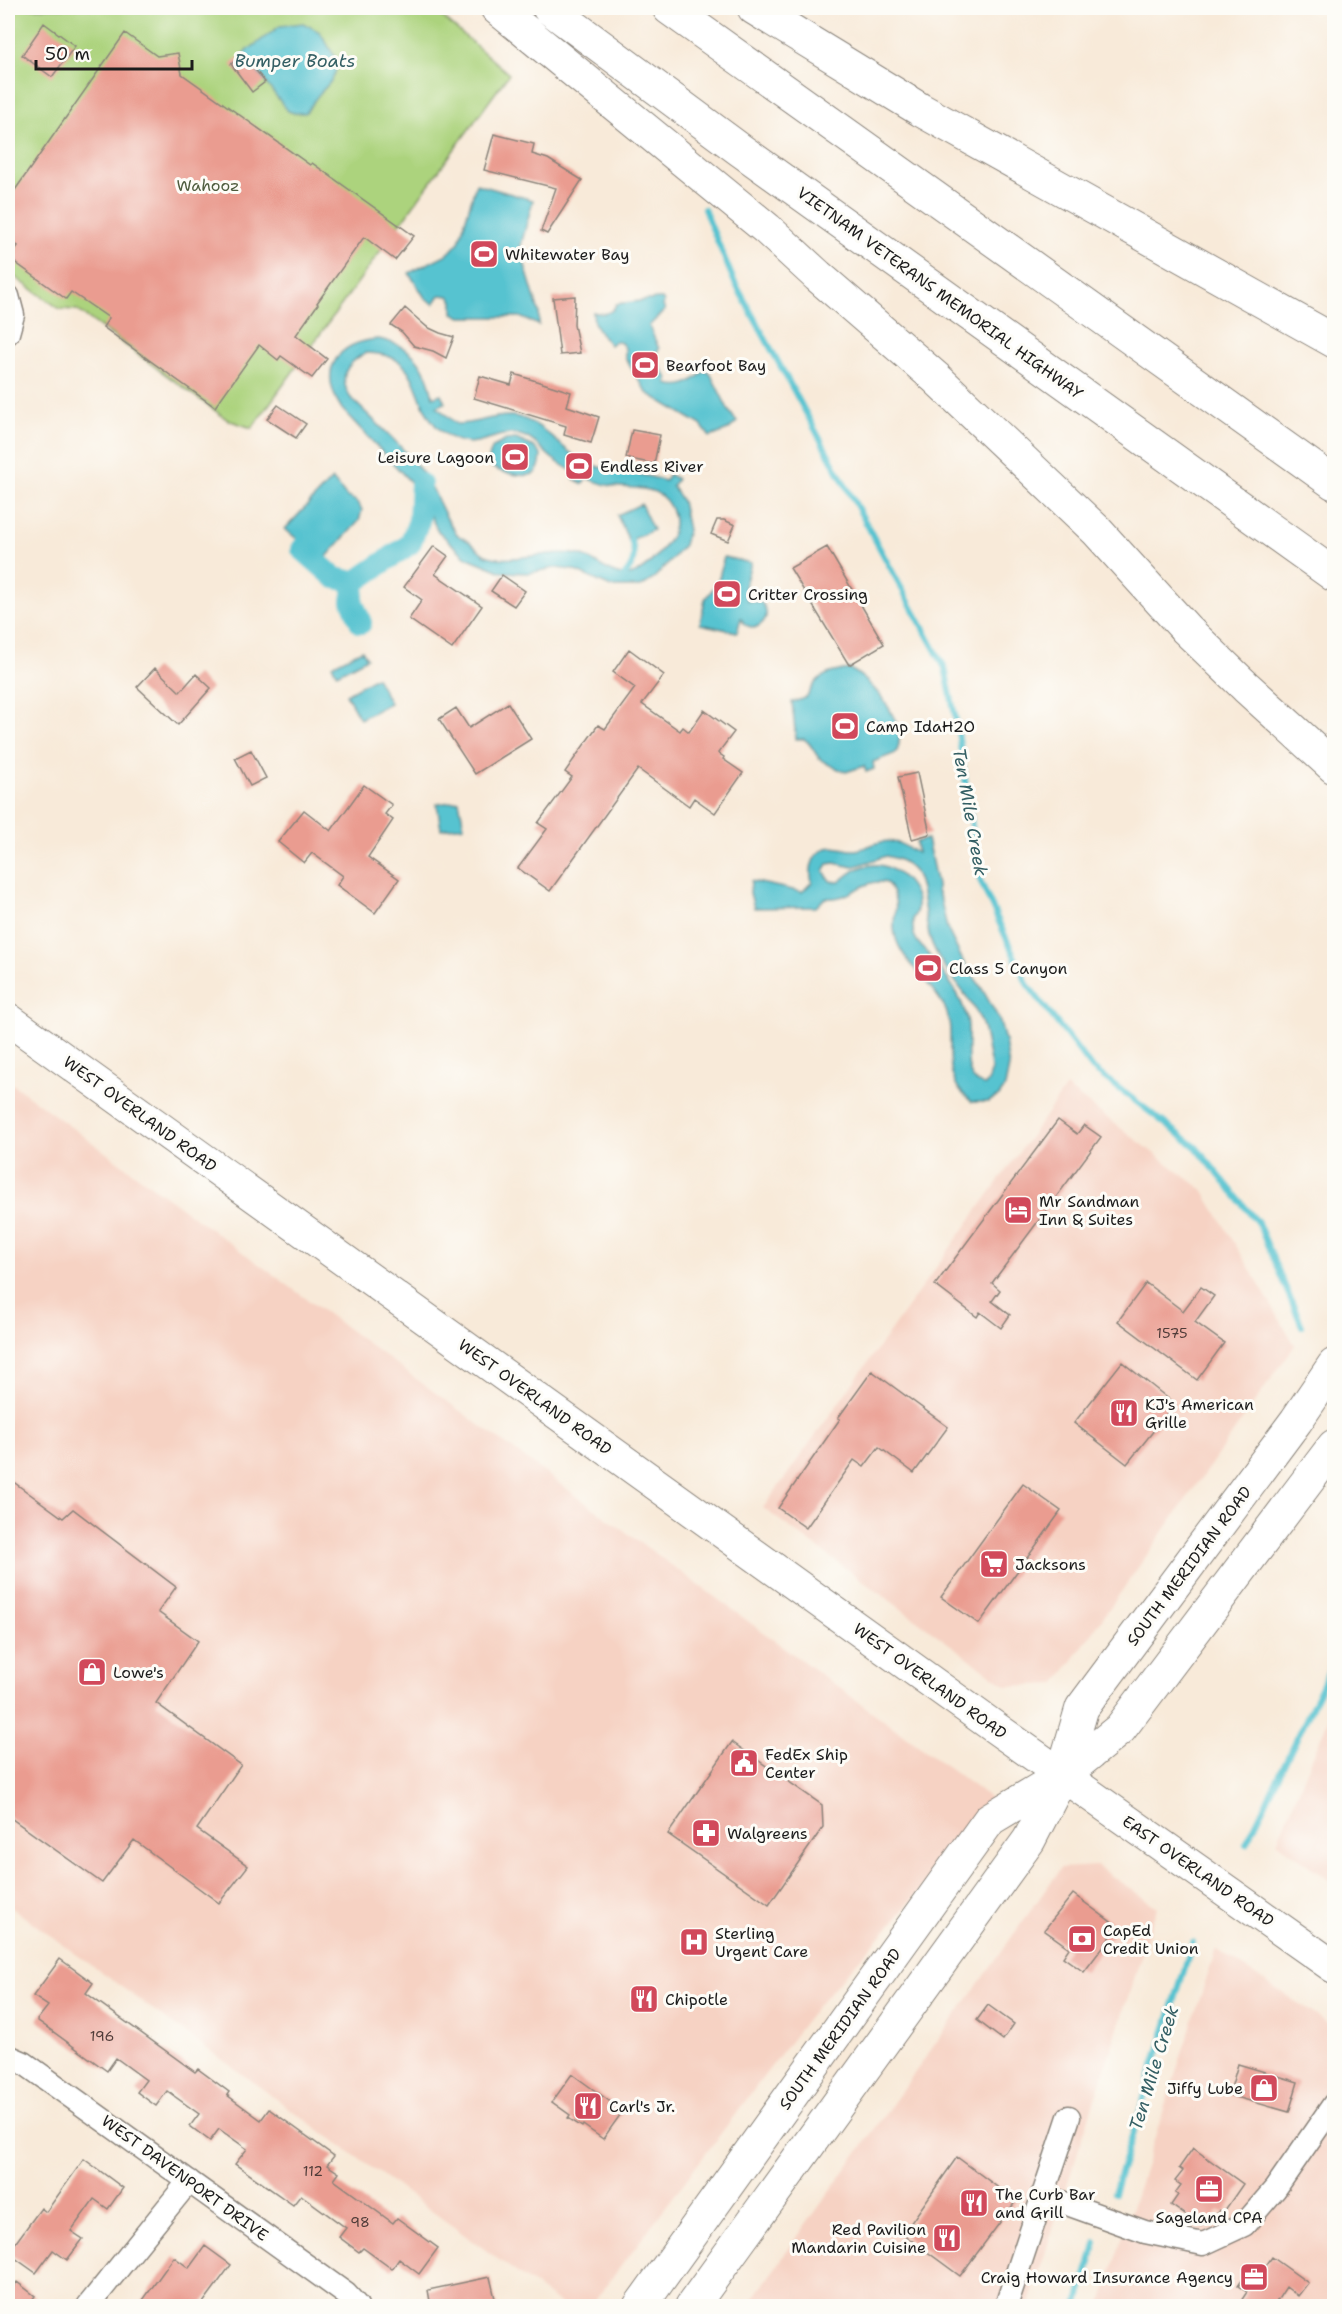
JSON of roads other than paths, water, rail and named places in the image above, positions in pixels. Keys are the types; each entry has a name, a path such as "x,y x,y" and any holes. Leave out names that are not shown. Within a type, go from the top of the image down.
{"main road":[{"path":"497,8 767,229 936,378 1096,530 1186,629 1335,767"},
{"name":"VIETNAM VETERANS MEMORIAL HIGHWAY","path":"549,8 739,149 1335,575"},
{"path":"669,8 1335,483"},
{"path":"754,8 921,110 1335,341"},
{"name":"SOUTH MERIDIAN ROAD","path":"692,2307 1029,1840 1062,1776 1082,1708 1296,1421 1335,1365"},
{"name":"SOUTH MERIDIAN ROAD","path":"640,2307 990,1819 1062,1776 1120,1729 1335,1446"}],"street":[{"path":"8,296 13,315 8,333"},
{"name":"WEST OVERLAND ROAD","path":"8,1018 1062,1776"},
{"name":"EAST OVERLAND ROAD","path":"1062,1776 1335,1967"},
{"name":"WEST DAVENPORT DRIVE","path":"8,2056 24,2063 189,2181 346,2294 357,2307"},
{"path":"1042,2195 1145,2232 1203,2244 1244,2225 1275,2189 1335,2104"},
{"path":"1006,2307 1069,2117"},
{"path":"88,2307 189,2181"}],"water":[{"name":"Bumper Boats","path":"303,23 320,32 338,62 332,79 307,111 294,113 288,111 243,54 280,26"},
{"name":"Whitewater Bay","path":"476,184 533,200 520,249 539,312 539,325 520,317 461,317 453,313 453,301 449,296 440,295 434,304 425,298 409,273 449,253 459,242"},
{"name":"Bearfoot Bay","path":"662,299 665,310 649,326 659,349 654,356 668,378 667,384 683,385 705,371 710,373 737,422 728,430 710,437 701,425 647,393 625,358 625,348 621,343 615,341 610,345 594,322 593,312 607,313 616,304"},
{"name":"Endless River","path":"379,339 391,342 401,346 416,358 426,375 433,397 441,394 445,403 437,407 457,424 504,416 521,418 540,427 580,459 601,468 665,481 669,474 677,479 672,486 682,501 688,530 684,545 652,580 641,587 611,587 573,570 555,568 529,573 502,572 466,557 438,531 416,488 342,409 335,395 331,382 331,371 335,361 342,352 364,341","holes":["365,353 385,355 399,362 408,371 425,409 433,422 445,434 465,443 501,435 520,435 534,442 553,459 577,474 574,479 583,484 586,478 609,485 640,488 656,493 669,504 673,514 674,527 669,540 648,564 638,572 626,575 613,573 583,556 572,554 559,553 518,558 494,557 484,554 454,531 429,482 417,465 350,397 346,390 344,377 353,362"]},
{"name":"Leisure Lagoon","path":"516,439 534,447 541,455 539,467 534,474 525,476 506,473 496,470 490,464 493,447 506,440"},
{"path":"332,479 347,497 356,501 362,510 359,521 323,561 285,529"},
{"path":"641,504 653,530 629,541 617,515"},
{"name":"Critter Crossing","path":"724,557 751,563 746,582 746,597 748,601 761,602 766,610 766,617 762,623 754,628 745,625 741,618 737,632 700,624 705,599 718,582"},
{"path":"362,650 367,658 337,674 332,665"},
{"name":"Camp IdaH2O","path":"850,669 879,694 894,718 898,730 899,742 896,753 873,762 874,769 866,772 864,766 846,772 825,763 807,741 796,739 792,702 807,696 813,685 824,676"},
{"path":"376,677 390,703 360,719 346,694"},
{"path":"459,801 464,826 441,829 437,804"},
{"name":"Class 5 Canyon","path":"927,839 947,928 963,961 999,1019 1009,1067 1005,1087 999,1096 988,1102 972,1102 960,1091 954,1080 950,1060 950,1028 945,1008 898,945 894,927 895,899 887,883 871,883 843,896 825,898 816,907 754,908 750,893 751,881 802,892 812,882 811,870 814,860 826,848 856,850 891,841 917,853 916,842","holes":["886,856 898,859 914,871 920,885 928,931 935,950 982,1024 991,1069 990,1077 985,1085 977,1082 969,1067 968,1027 961,1001 914,935 913,918 917,909 917,900 907,882 891,869 881,866 862,867 839,882 830,881 824,871 828,864 853,867"]}],"waterway":[{"name":"Ten Mile Creek","path":"704,209 734,281 945,668 957,725 980,880 1027,984 1092,1068 1196,1147 1258,1223 1302,1326"},
{"path":"324,523 302,549 335,578 355,582 410,544 419,521 421,484"},
{"path":"621,579 633,561 634,552 631,540"},
{"path":"355,582 352,601 361,623"},
{"name":"Ten Mile Creek","path":"1246,1844 1334,1661"},
{"name":"Ten Mile Creek","path":"1114,2193 1193,1942"},
{"name":"Ten Mile Creek","path":"1077,2306 1096,2242"}],"place":[{"name":"Whitewater Bay","path":"484,254"},
{"name":"Bearfoot Bay","path":"645,365"},
{"name":"Leisure Lagoon","path":"515,457"},
{"name":"Endless River","path":"579,466"},
{"name":"Critter Crossing","path":"727,594"},
{"name":"Camp IdaH2O","path":"845,726"},
{"name":"Class 5 Canyon","path":"928,968"},
{"name":"Mr Sandman Inn & Suites","path":"1018,1210"},
{"name":"KJ's American Grille","path":"1124,1413"},
{"name":"Jacksons","path":"994,1564"},
{"name":"Lowe's","path":"92,1672"},
{"name":"FedEx Ship Center","path":"744,1763"},
{"name":"Walgreens","path":"706,1833"},
{"name":"CapEd Credit Union","path":"1082,1939"},
{"name":"Sterling Urgent Care","path":"694,1942"},
{"name":"Chipotle","path":"644,1999"},
{"name":"Jiffy Lube","path":"1264,2088"},
{"name":"Carl's Jr.","path":"588,2106"},
{"name":"Sageland CPA","path":"1209,2189"},
{"name":"The Curb Bar and Grill","path":"974,2203"},
{"name":"Red Pavilion Mandarin Cuisine","path":"947,2238"},
{"name":"Craig Howard Insurance Agency","path":"1254,2277"}],"park label":[{"name":"Wahooz","path":"208,185"}]}
